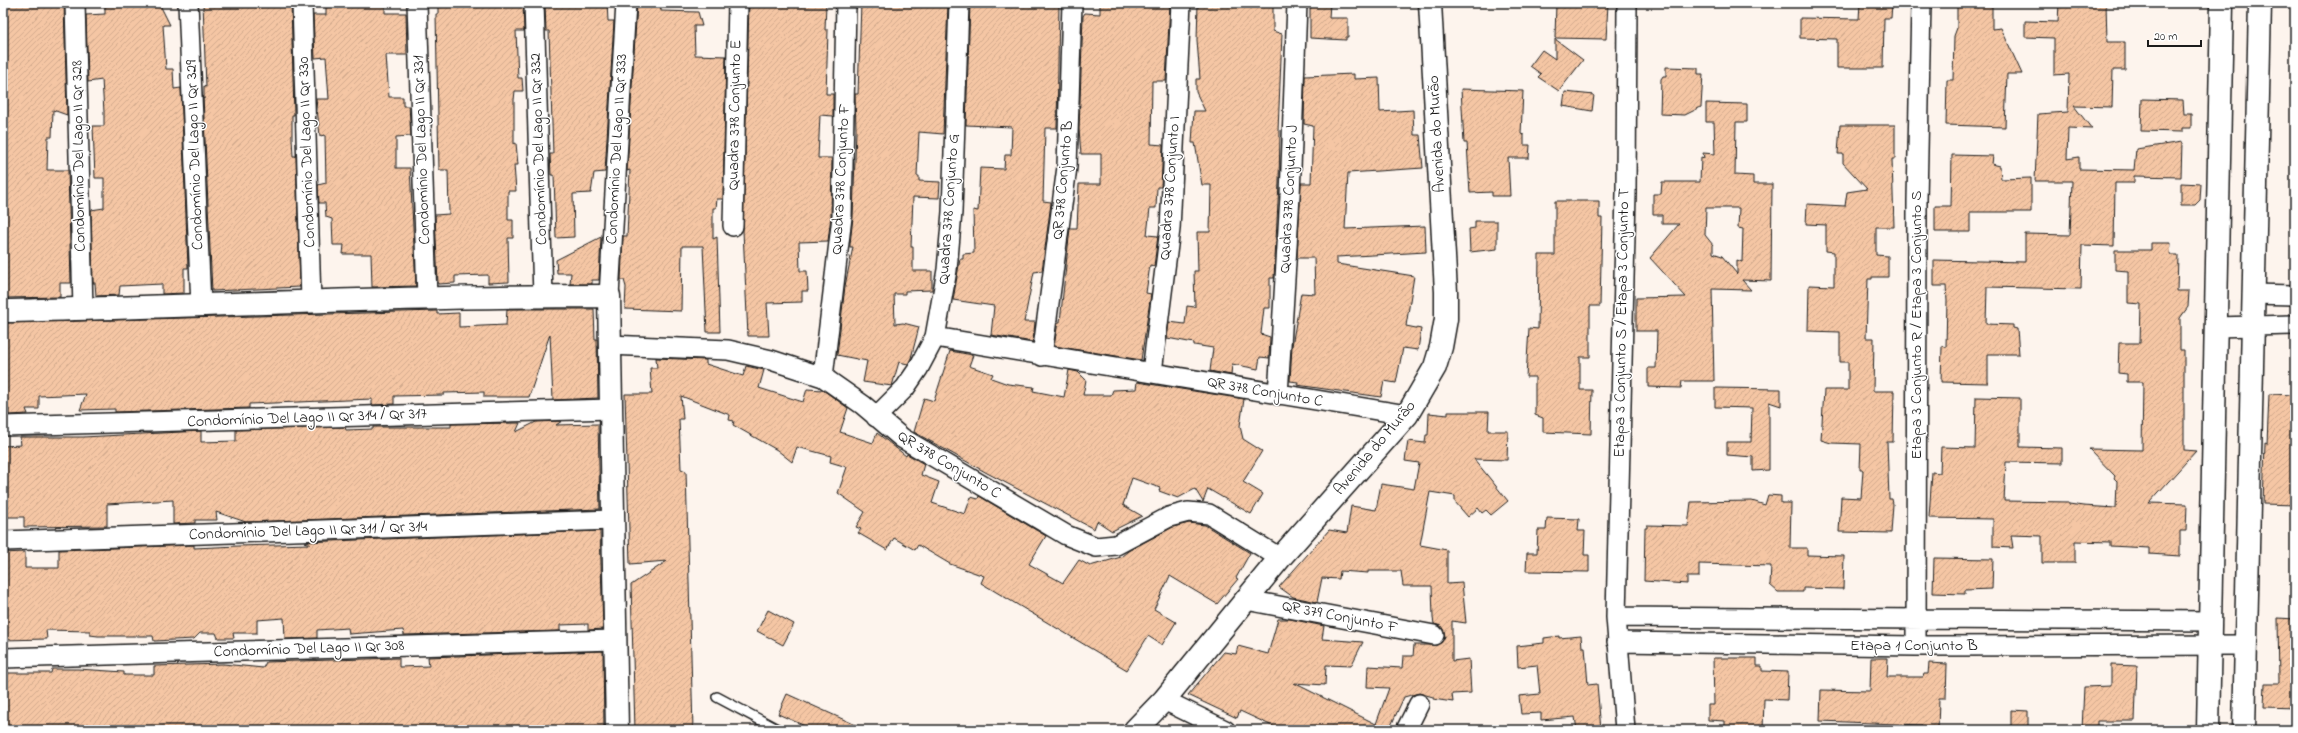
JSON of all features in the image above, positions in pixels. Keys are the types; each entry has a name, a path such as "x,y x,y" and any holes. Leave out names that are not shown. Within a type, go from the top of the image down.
{"street":[{"name":"Condomínio Del Lago II Qr 328","path":"75,3 83,309"},
{"name":"Condomínio Del Lago II Qr 329","path":"188,3 201,306"},
{"name":"Condomínio Del Lago II Qr 330","path":"302,3 311,301"},
{"name":"Condomínio Del Lago II Qr 331","path":"417,3 427,298"},
{"name":"Condomínio Del Lago II Qr 332","path":"534,3 543,296"},
{"name":"Condomínio Del Lago II Qr 333","path":"609,296 626,3"},
{"name":"Quadra 378 Conjunto E","path":"733,226 738,3"},
{"name":"Quadra 378 Conjunto F","path":"823,377 842,217 846,3"},
{"name":"Quadra 378 Conjunto G","path":"876,417 905,388 918,369 935,337 948,270 952,212 959,3"},
{"name":"QR 378 Conjunto B","path":"1042,356 1067,167 1072,3"},
{"name":"Quadra 378 Conjunto I","path":"1152,372 1170,229 1181,3"},
{"name":"Quadra 378 Conjunto J","path":"1278,395 1290,196 1296,3"},
{"name":"Avenida do Murão","path":"1135,730 1164,700 1280,558 1407,415 1435,367 1441,347 1446,319 1446,292 1430,3"},
{"name":"Etapa 3 Conjunto S / Etapa 3 Conjunto T","path":"1625,730 1616,617 1626,193 1627,3"},
{"name":"Etapa 3 Conjunto R / Etapa 3 Conjunto S","path":"1916,646 1917,200 1921,3"},
{"path":"2208,730 2222,3"},
{"path":"2244,730 2260,3"},
{"path":"2253,294 2295,295"},
{"path":"3,311 427,298 609,296 617,730"},
{"path":"2216,327 2253,324 2295,325"},
{"name":"QR 378 Conjunto C","path":"935,337 1042,356 1152,372 1278,395 1407,415"},
{"name":"QR 378 Conjunto C","path":"609,345 728,350 771,360 823,377 850,394 902,438 1066,535 1086,544 1096,547 1116,546 1169,517 1188,512 1209,514 1280,558"},
{"name":"Condomínio Del Lago II Qr 314 / Qr 317","path":"3,426 612,409"},
{"name":"Condomínio Del Lago II Qr 311 / Qr 314","path":"3,541 613,520"},
{"name":"QR 379 Conjunto F","path":"1246,600 1434,635"},
{"path":"1616,617 2210,621"},
{"name":"Condomínio Del Lago II Qr 308","path":"3,658 615,640"},
{"name":"Etapa 1 Conjunto B","path":"1617,642 1916,646 2246,646"},
{"path":"1164,700 1225,730"},
{"path":"1406,730 1420,704"}],"lane":[{"path":"717,697 779,730"}],"building":[{"path":"3,3 64,3 67,115 53,110 52,137 48,137 47,170 68,170 71,283 60,283 60,297 4,298"},
{"path":"114,3 159,3 170,25 163,25 166,69 173,69 174,89 181,88 188,268 184,268 184,293 162,294 162,284 120,286 119,295 96,296 95,283 93,283 91,210 104,208 104,178 95,178 93,126 104,126 104,112 102,80 88,82 86,15 105,14 105,6 114,5"},
{"path":"203,3 291,3 294,115 292,115 292,138 293,156 296,156 300,287 212,291 203,96 204,99 204,86 206,87"},
{"path":"326,3 385,3 385,13 406,13 407,55 386,55 389,97 403,97 403,106 409,106 411,136 396,137 396,168 410,168 416,286 372,287 371,254 343,254 344,245 333,245 332,219 326,217 325,203 319,203 318,185 326,183 325,135 320,136 316,99 329,99 326,57 315,58 313,15 326,15"},
{"path":"438,3 523,3 524,31 516,31 518,78 522,78 523,91 515,91 514,100 514,144 516,143 518,165 514,165 516,191 508,191 508,220 513,220 513,238 508,238 509,282 488,283 488,275 455,276 455,283 438,284 435,215 449,214 448,170 439,170 436,14 438,14"},
{"path":"564,3 607,3 608,21 614,21 605,172 594,173 591,193 573,194 574,237 556,238 554,175 551,175 550,154 553,154 549,31 546,31 545,5"},
{"path":"637,3 661,3 661,11 698,12 702,26 694,26 695,55 726,56 723,199 717,199 716,208 713,208 713,239 717,237 720,332 707,332 703,246 682,246 681,311 625,309 626,287 624,280 621,280 623,236 627,236 630,170 627,171"},
{"path":"749,3 826,3 825,30 828,30 826,94 833,94 833,116 820,115 818,158 832,158 831,216 828,241 799,242 800,271 807,271 808,291 802,291 802,302 767,303 769,336 748,336 743,231"},
{"path":"861,3 948,3 943,134 919,132 917,176 919,176 919,181 940,182 939,198 913,197 911,247 913,247 913,271 932,271 932,290 905,291 905,294 894,294 895,324 903,323 919,327 911,358 908,364 899,362 892,386 863,382 867,361 837,355 845,286 853,247 850,247 850,244 853,217 856,130 855,94 858,94"},
{"path":"970,3 1059,3 1057,128 1045,128 1043,201 1051,203 1042,271 1034,272 1024,322 1035,322 1033,342 991,335 994,306 953,300 960,259 963,259 963,254 974,253 973,210 978,211 980,168 1004,169 1005,155 1011,155 1012,127 966,125"},
{"path":"1100,3 1170,3 1166,81 1152,81 1151,144 1163,145 1161,187 1157,187 1156,208 1150,208 1147,235 1158,236 1154,266 1150,265 1146,293 1151,294 1141,360 1054,346 1058,322 1060,322 1070,228 1077,228 1079,184 1101,184 1101,154 1081,154 1079,129 1083,16 1085,13 1100,14"},
{"path":"1198,3 1273,3 1273,31 1282,34 1278,131 1280,131 1279,183 1274,278 1270,278 1270,308 1264,308 1261,334 1270,337 1269,358 1260,357 1258,369 1232,364 1231,375 1210,371 1213,348 1167,338 1169,322 1185,324 1187,306 1195,307 1194,271 1198,271 1197,232 1210,232 1211,185 1202,185 1195,143 1192,143 1194,111 1205,111 1196,92 1196,79 1200,79 1197,40"},
{"path":"1310,3 1330,3 1329,18 1348,18 1348,37 1346,37 1346,40 1310,38"},
{"path":"1556,3 1608,4 1606,39 1555,38"},
{"path":"1860,3 1892,3 1891,18 1884,18 1883,68 1837,68 1837,39 1800,38 1800,18 1859,19"},
{"path":"1957,3 1992,3 1992,29 2001,28 2022,74 2007,74 2005,127 1946,125 1947,80 1953,80 1954,36 1957,28"},
{"path":"2059,3 2106,3 2107,42 2125,42 2125,70 2113,70 2112,107 2074,106 2092,129 2068,128 2067,159 2079,157 2079,169 2134,170 2136,149 2182,142 2181,177 2134,176 2134,183 2115,183 2114,246 2082,245 2081,289 1987,287 1986,324 2013,325 2013,328 2017,329 2019,354 1988,354 1988,383 1941,382 1942,346 1946,347 1947,300 1946,286 1934,286 1934,260 2025,262 2025,234 2070,235 2072,181 2035,181 2038,114 2068,112 2069,74 2054,75 2054,38 2025,37 2025,21 2058,22"},
{"path":"1555,39 1583,60 1559,91 1538,77 1541,74 1530,66 1542,50 1555,59"},
{"path":"1666,67 1698,68 1698,74 1703,74 1701,107 1685,115 1660,114 1661,79 1663,76 1666,76"},
{"path":"1354,74 1354,79 1379,78 1380,112 1413,110 1414,135 1420,135 1423,168 1348,173 1345,229 1425,226 1426,252 1337,257 1337,264 1414,276 1406,326 1421,329 1418,350 1403,348 1396,383 1384,381 1381,397 1297,385 1298,382 1290,381 1292,346 1301,293 1315,294 1314,258 1297,258 1301,183 1311,183 1313,126 1304,124 1305,76"},
{"path":"1461,89 1523,91 1521,134 1524,135 1524,145 1530,145 1529,158 1508,158 1510,196 1492,196 1492,192 1470,193 1467,143 1464,143"},
{"path":"1565,92 1594,95 1592,111 1563,106"},
{"path":"2142,99 2183,100 2184,114 2191,114 2191,128 2182,128 2182,132 2141,131"},
{"path":"1706,103 1747,104 1747,122 1736,122 1735,175 1753,176 1753,184 1772,184 1771,281 1742,280 1751,290 1712,289 1714,381 1682,381 1681,388 1648,387 1648,368 1656,368 1657,331 1636,331 1636,298 1686,297 1650,258 1679,224 1662,224 1662,215 1653,215 1653,194 1661,194 1662,182 1700,182 1701,157 1704,158 1703,153 1715,154 1714,122 1706,122","holes":["1706,208 1739,208 1738,228 1743,229 1742,262 1737,260 1737,274 1722,256 1713,253 1713,245 1705,235"]},
{"path":"1840,125 1895,125 1895,159 1892,159 1894,227 1876,227 1876,255 1888,256 1888,277 1872,277 1872,279 1868,279 1866,338 1874,338 1873,391 1894,391 1893,442 1887,442 1889,499 1892,499 1893,504 1891,533 1839,532 1841,497 1861,498 1863,470 1860,470 1861,444 1831,443 1821,440 1824,390 1848,390 1848,362 1840,362 1840,332 1808,331 1809,285 1834,286 1834,252 1826,251 1826,225 1806,224 1807,204 1845,206 1847,192 1867,189 1843,163 1843,154 1838,154"},
{"path":"1952,155 1993,156 1992,164 2000,166 2001,179 2031,178 2031,212 1970,212 1970,232 1935,232 1935,206 1951,206"},
{"path":"2181,183 2201,184 2200,200 2195,205 2181,205"},
{"path":"1555,201 1599,201 1599,218 1602,218 1600,306 1590,306 1590,357 1580,357 1580,390 1592,390 1591,434 1543,432 1543,418 1535,415 1535,377 1526,377 1529,328 1538,329 1539,255 1555,255"},
{"path":"1475,221 1497,221 1497,249 1470,252 1469,229 1475,228"},
{"path":"601,237 599,280 592,280 592,284 570,284 571,273 557,273 556,260"},
{"path":"2151,243 2171,243 2170,255 2178,255 2177,291 2189,291 2188,307 2180,318 2180,350 2184,350 2184,450 2196,451 2149,503 2187,504 2186,531 2180,531 2180,556 2149,554 2149,548 2110,546 2110,542 2075,541 2075,563 2042,563 2042,536 2011,535 2013,548 1993,547 1993,519 1929,518 1932,472 1940,473 1941,447 1975,448 1976,397 2020,398 2020,447 2062,448 2062,463 2006,462 2004,501 2069,502 2069,504 2083,506 2116,508 2117,481 2114,478 2115,476 2089,449 2142,450 2143,382 2127,382 2127,374 2118,373 2119,343 2140,343 2141,304 2128,303 2128,271 2115,270 2115,250 2151,250"},
{"path":"507,309 594,309 595,339 597,339 598,398 553,400 550,334 529,397 484,397 484,392 444,393 444,395 394,396 394,404 372,405 372,399 249,404 249,408 115,412 115,409 80,410 86,394 39,396 39,409 26,409 28,414 9,415 9,409 3,410 3,323 437,311 437,314 459,313 459,327 506,325"},
{"path":"950,351 973,355 969,366 993,374 991,378 1008,384 1034,387 1033,391 1064,397 1069,370 1078,372 1086,380 1083,395 1111,395 1113,390 1136,389 1137,382 1244,399 1240,426 1243,439 1262,451 1243,482 1263,494 1251,514 1208,489 1203,502 1195,489 1178,498 1159,491 1160,488 1132,478 1123,505 1142,516 1112,531 1097,521 1094,529 987,473 914,432 924,398 934,401"},
{"path":"656,358 706,360 706,364 743,376 746,366 764,370 759,388 803,402 807,389 823,390 848,408 840,432 873,443 877,433 906,456 907,454 924,464 921,475 939,482 932,503 965,514 971,497 978,499 979,496 1046,536 1029,564 1063,583 1079,560 1090,566 1121,557 1128,551 1173,527 1189,523 1205,525 1250,553 1236,578 1238,579 1217,604 1170,576 1154,609 1176,622 1162,645 1148,636 1127,670 981,583 984,576 950,564 918,545 915,550 894,538 887,550 858,533 861,529 856,527 865,512 838,493 847,467 830,462 831,456 797,447 792,462 777,450 733,425 734,421 729,420 730,415 681,396 683,419 679,419 681,469 686,471 693,730 635,730 631,585 667,561 630,564 625,394 652,394 650,368 657,368"},
{"path":"1715,388 1781,389 1781,406 1769,402 1769,470 1753,471 1753,457 1727,455 1727,442 1751,442 1752,408 1715,407"},
{"path":"2269,394 2295,395 2295,505 2263,504 2265,443 2267,444"},
{"path":"1448,412 1489,412 1488,431 1508,431 1507,460 1474,459 1508,501 1491,515 1486,510 1482,513 1478,508 1468,517 1455,502 1455,496 1430,492 1420,545 1447,550 1447,584 1462,583 1466,623 1452,621 1452,661 1469,659 1471,693 1452,694 1453,702 1433,699 1433,697 1419,693 1404,697 1389,730 1281,730 1240,711 1237,718 1188,695 1224,652 1236,654 1238,646 1268,654 1278,619 1290,619 1324,626 1322,639 1363,642 1351,666 1326,665 1325,685 1294,683 1376,724 1389,688 1367,687 1368,666 1402,668 1403,656 1413,656 1414,645 1437,645 1445,637 1441,626 1434,624 1432,586 1403,586 1401,571 1368,571 1368,573 1340,571 1339,579 1322,578 1317,602 1293,597 1279,587 1329,530 1347,533 1351,506 1376,510 1381,484 1414,489 1419,463 1405,461 1408,441 1425,443 1426,435 1428,435 1429,413 1448,415"},
{"path":"562,421 556,425 598,424 600,509 246,522 216,512 217,520 195,520 195,523 173,524 173,500 107,504 107,526 24,527 24,517 3,517 3,446 21,445 20,437 83,437 201,431 201,442 236,441 236,430 345,427 346,430 373,429 373,427 451,427 451,424 520,423 516,432 536,422"},
{"path":"1768,495 1781,496 1781,503 1791,503 1790,548 1807,548 1807,555 1844,556 1843,589 1803,588 1803,592 1778,592 1770,585 1771,566 1699,564 1699,577 1687,577 1687,584 1644,581 1645,528 1647,528 1647,525 1688,526 1691,502 1752,501 1765,505"},
{"path":"1547,518 1579,519 1578,531 1585,531 1584,555 1589,555 1589,572 1526,571 1527,553 1537,553 1538,530 1546,530"},
{"path":"600,531 603,629 588,630 588,624 560,625 560,631 404,635 403,630 349,634 348,628 317,630 317,638 285,639 284,618 257,620 257,633 233,633 234,638 218,638 216,633 200,633 194,639 154,641 153,636 98,636 90,635 90,631 46,630 47,639 3,640 3,553 25,552 25,568 59,568 59,550 194,545 194,548 310,544 304,542"},
{"path":"1934,558 1993,559 1992,589 1965,590 1965,594 1933,593"},
{"path":"768,610 794,624 783,645 757,631"},
{"path":"2278,618 2295,619 2295,708 2264,707 2265,683 2279,683"},
{"path":"1559,636 1559,638 1581,636 1582,647 1585,647 1588,685 1597,684 1601,730 1577,730 1575,717 1541,720 1541,713 1521,714 1519,696 1540,694 1537,665 1518,667 1517,646 1544,643 1544,638"},
{"path":"603,651 604,730 3,730 3,699 6,699 7,673 51,673 52,669 78,669 124,672 124,675 154,675 154,666 223,664 263,668 266,662 399,658 399,667 429,666 428,657"},
{"path":"1713,658 1757,658 1757,666 1762,666 1762,671 1788,672 1787,700 1764,699 1763,730 1725,730 1725,721 1708,720 1708,705 1714,705"},
{"path":"1871,658 1888,658 1887,677 1923,677 1924,674 1928,674 1929,663 1947,664 1946,698 1939,698 1938,730 1922,730 1922,725 1820,721 1821,690 1870,691"},
{"path":"2111,665 2137,666 2135,721 2097,721 2097,730 2082,730 2084,687 2111,686"},
{"path":"787,694 867,730 814,730 778,714"},
{"path":"2011,710 2028,711 2028,730 2011,730"}]}
